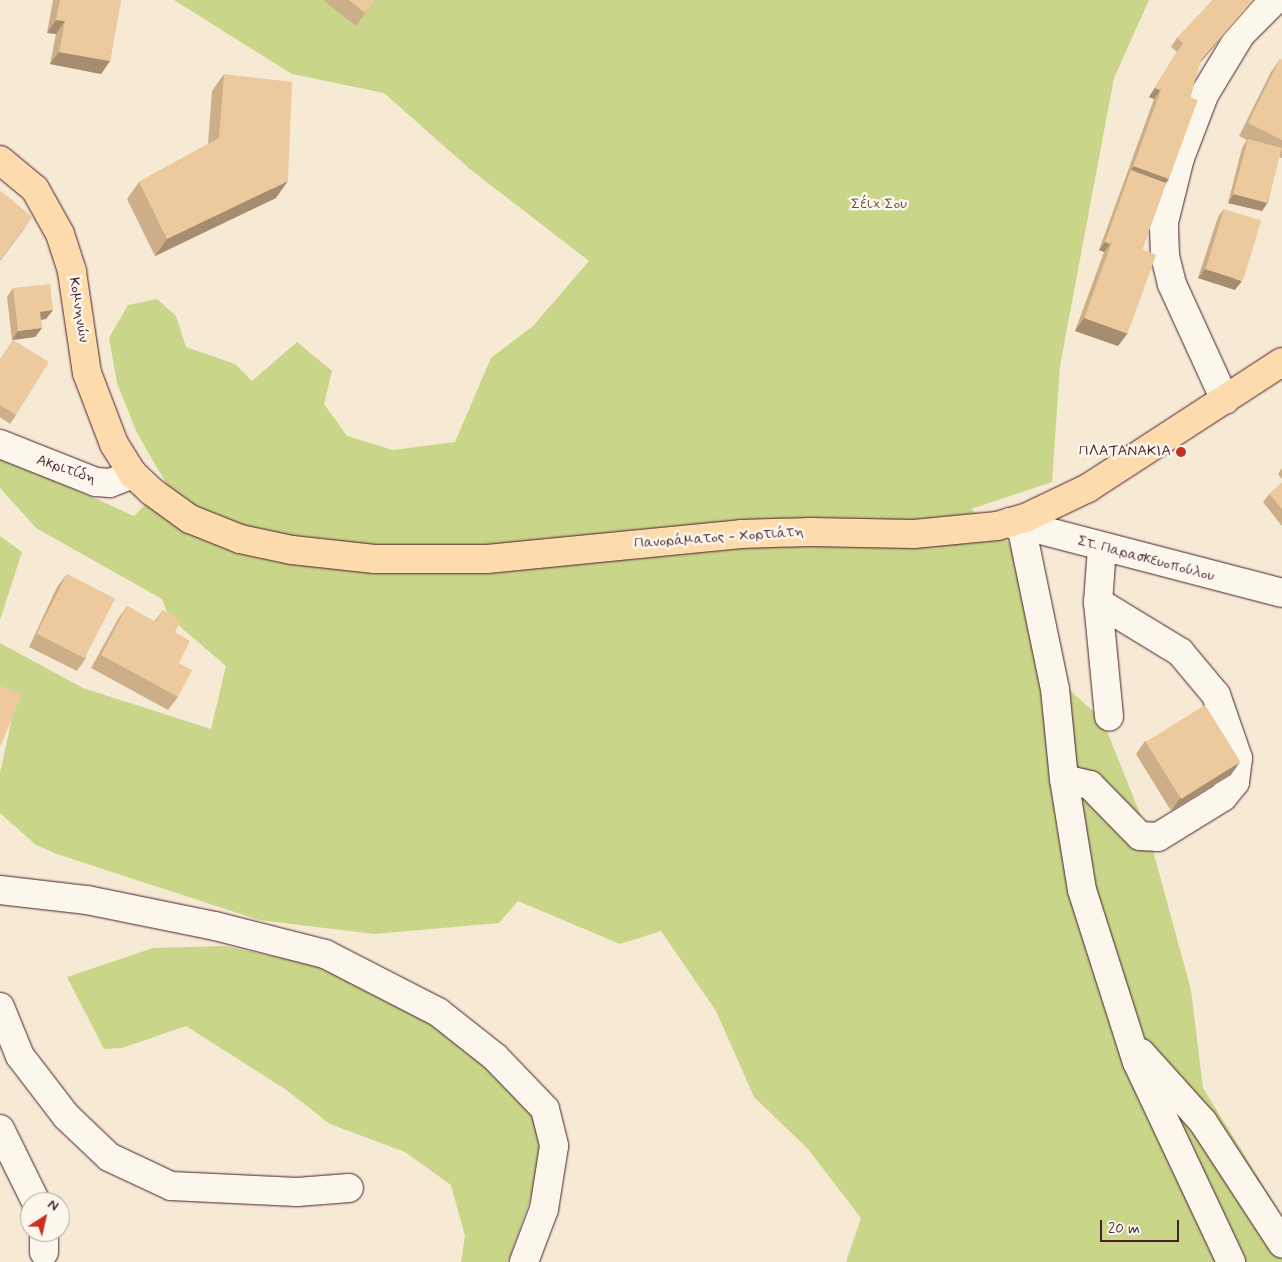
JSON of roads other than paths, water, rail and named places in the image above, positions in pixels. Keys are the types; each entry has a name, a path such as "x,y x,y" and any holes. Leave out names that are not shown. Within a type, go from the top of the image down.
{"main road":[{"name":"Κομνηνών","path":"0,160 35,189 60,234 72,272 88,372 96,399 114,444 133,474"},
{"name":"Πανοράματος - Χορτιάτη","path":"133,474 171,507 232,536 292,550 375,559 487,558 779,532 943,533 1010,522 1052,506 1088,488 1282,362"}],"street":[{"path":"1225,400 1172,284 1166,256 1164,222 1180,158 1204,95 1242,34 1275,0"},
{"name":"Ακριτίδη","path":"0,444 96,482 110,483 133,474"},
{"path":"1010,522 1022,530 1055,689 1064,779 1082,890 1128,1038 1151,1095 1231,1262"},
{"name":"Στ. Παρασκευοπούλου","path":"1010,522 1102,548 1282,593"},
{"path":"1102,548 1098,602 1109,716"},
{"path":"1064,779 1090,785 1140,836 1158,837 1223,797 1235,782 1238,758 1216,695 1180,652 1098,602"},
{"path":"0,890 105,904 214,926 325,954 438,1012 495,1057 546,1108 554,1146 544,1209 524,1262"},
{"path":"0,1007 20,1056 66,1116 109,1157 171,1186 297,1192 349,1188"},
{"path":"1128,1038 1203,1122 1282,1243"},
{"path":"0,1129 31,1192"}],"place":[{"name":"ΠΛΑΤΑΝΑΚΙΑ","path":"1181,452"}],"park label":[{"name":"Σέιχ Σου","path":"879,205"}]}
